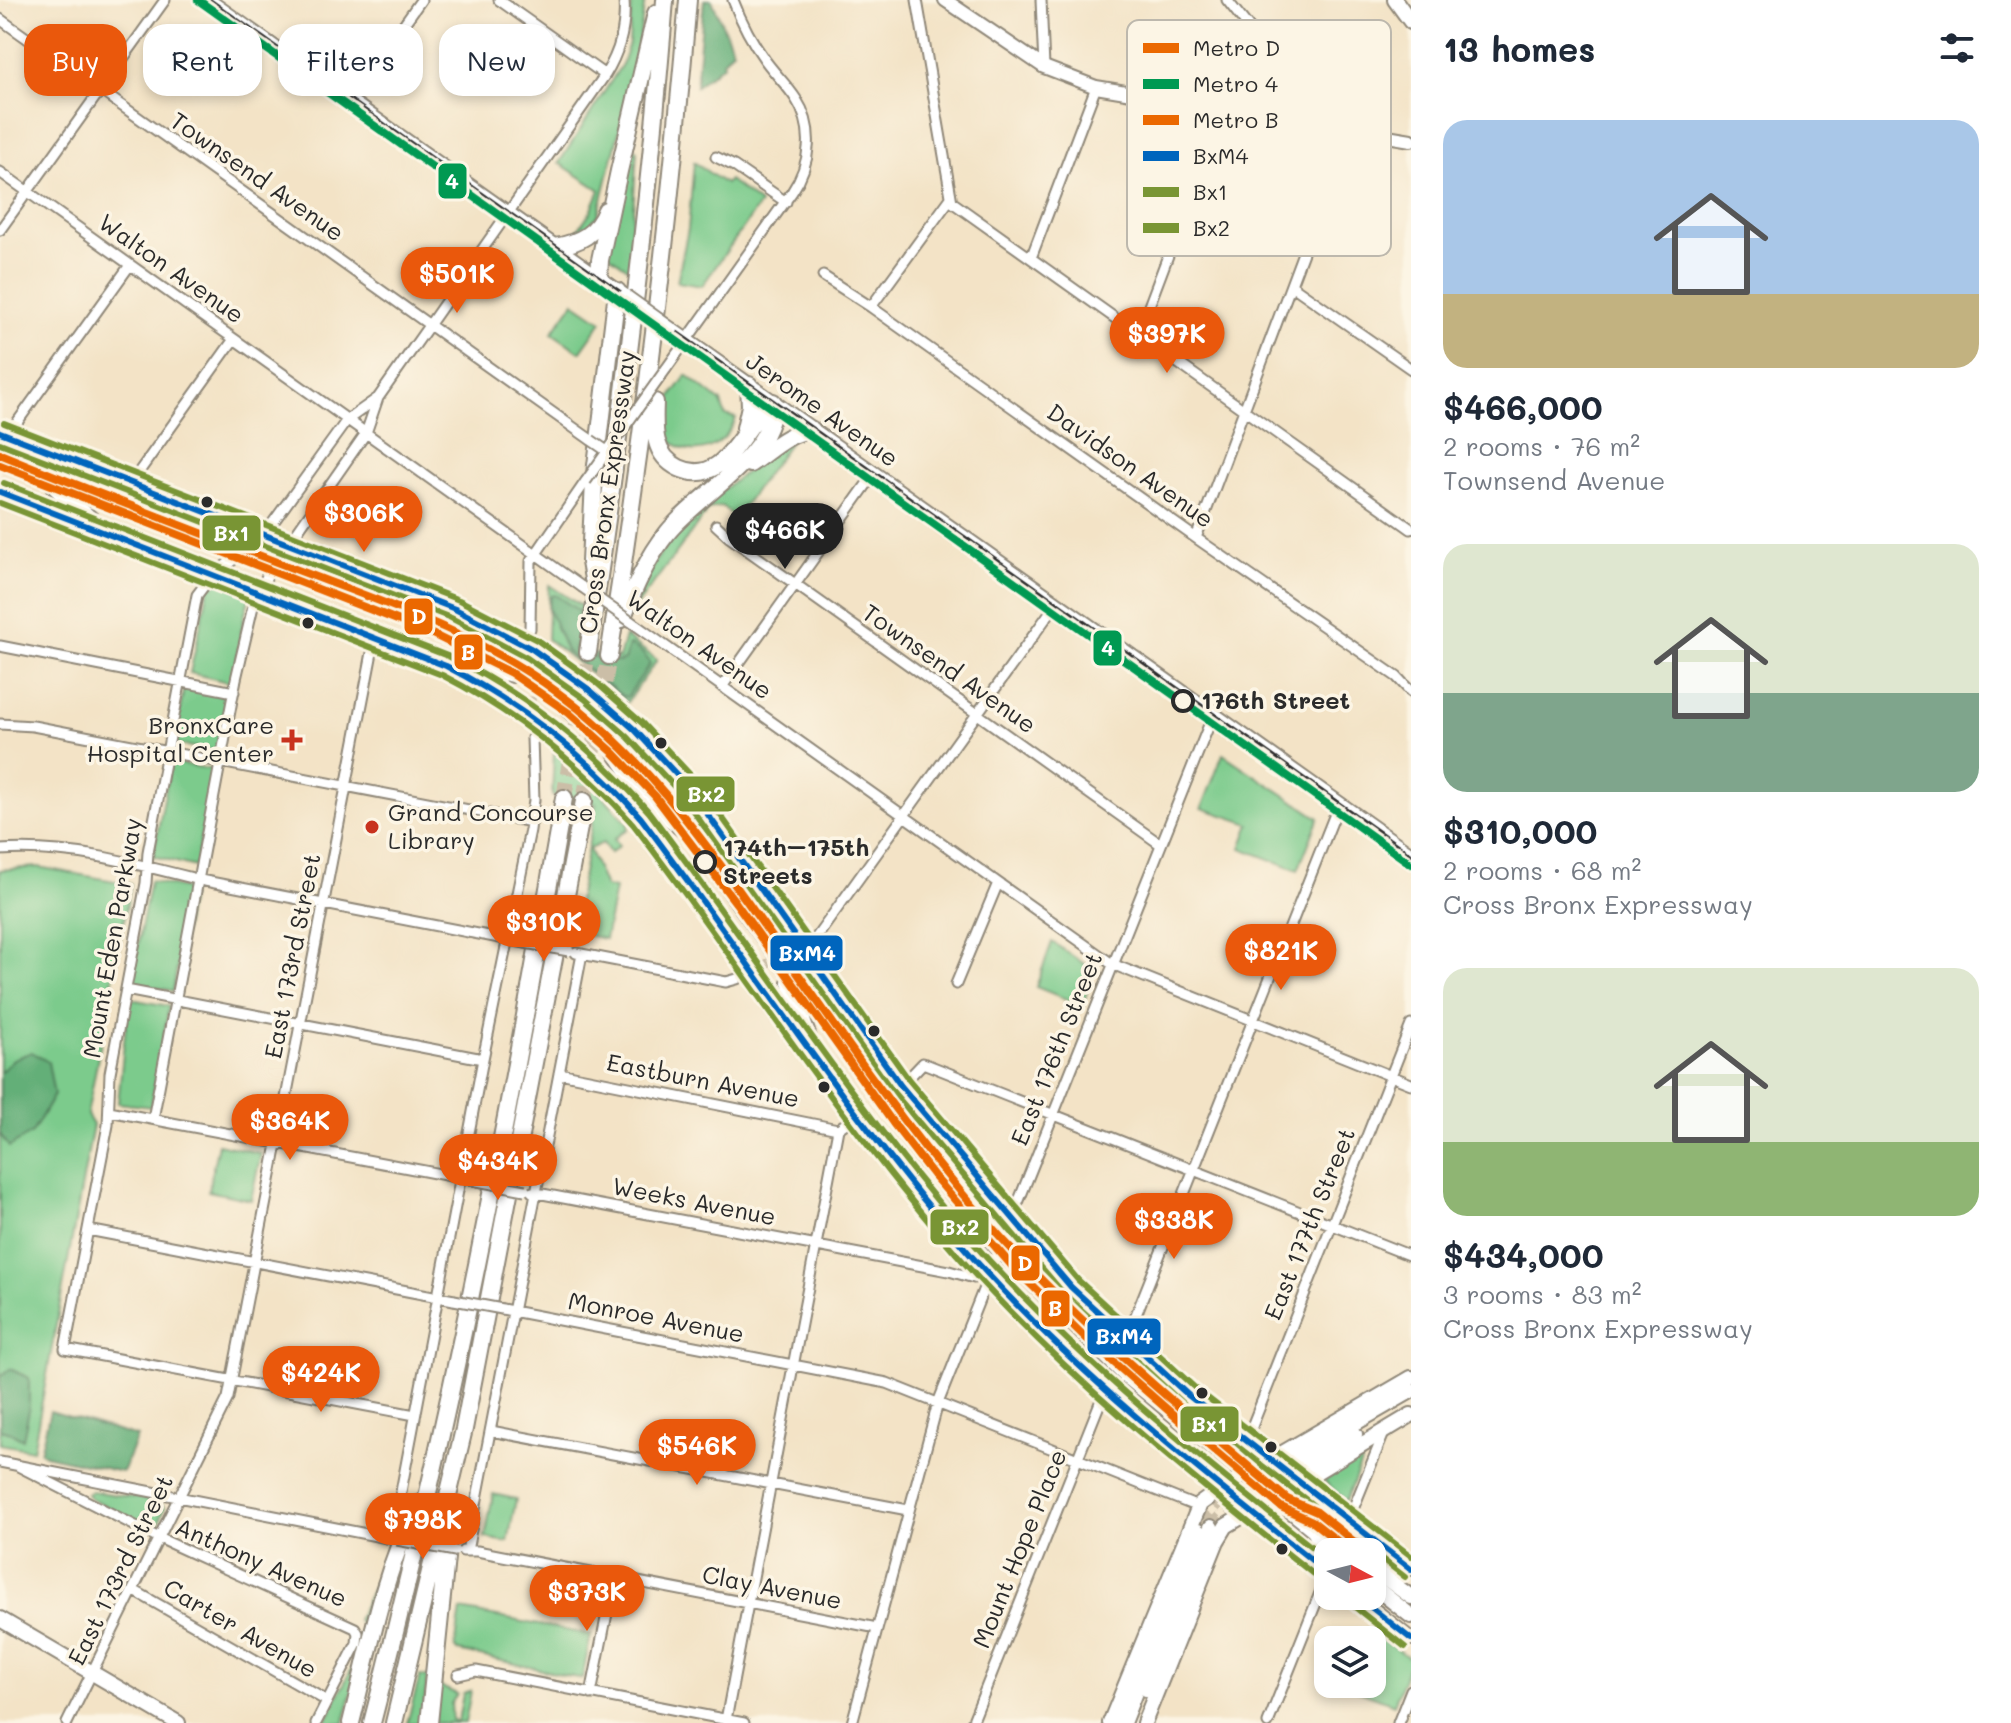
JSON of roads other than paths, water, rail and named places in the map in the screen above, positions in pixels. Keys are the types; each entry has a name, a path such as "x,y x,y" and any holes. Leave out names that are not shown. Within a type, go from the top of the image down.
{"highway":[{"path":"599,278 619,171 659,0"},
{"name":"Cross Bronx Expressway","path":"588,652 589,592 616,464 643,237 665,0"},
{"name":"Cross Bronx Expressway","path":"688,0 663,329 609,656 634,591 657,547 685,512 715,487"},
{"path":"555,247 581,240 596,228 605,213 619,171"},
{"path":"589,592 594,482 621,294"},
{"path":"663,329 655,430 662,454 682,469 700,472 714,466 733,450 760,413 773,402"},
{"path":"733,450 748,417 749,385"},
{"path":"715,487 759,444 770,424 773,402"},
{"path":"715,487 786,438 812,430"},
{"path":"372,1723 430,1488 564,798"},
{"path":"394,1723 457,1461 494,1283 584,801"},
{"path":"429,1723 457,1461"},
{"path":"351,1723 387,1584 411,1518 430,1488"}],"main road":[{"name":"Jerome Avenue","path":"207,0 599,278 663,329 686,340 1411,855"},
{"path":"1395,0 1411,22"},
{"path":"0,462 473,648 524,677 637,762 676,809 686,831 925,1161 999,1250 1115,1366 1324,1538"},
{"path":"46,480 110,535"},
{"path":"419,625 532,649"},
{"path":"423,656 524,677"},
{"path":"762,890 801,991"},
{"path":"784,967 818,1062"},
{"path":"1110,1723 1198,1507 1206,1498 1411,1378"},
{"path":"1411,1391 1300,1461 1411,1400"},
{"path":"1144,1723 1219,1536 1229,1524 1411,1415"},
{"path":"1123,1723 1206,1525 1132,1723"},
{"path":"1315,1531 1318,1538"},
{"path":"1365,1533 1366,1538"},
{"path":"1386,1572 1398,1587"},
{"path":"1386,1578 1411,1597"},
{"path":"1386,1596 1411,1616"},
{"path":"0,1619 178,1723"}],"street":[{"path":"127,53 165,0"},
{"path":"349,101 421,0"},
{"path":"499,0 605,75"},
{"path":"153,1119 234,692 251,612 259,591 272,567 366,433 378,398 605,75 623,35 624,0"},
{"path":"530,629 529,568 535,553 803,174 809,143 805,117 795,97 753,41 733,0"},
{"path":"917,0 950,199 1411,529"},
{"path":"945,0 1044,67 1096,87 1127,93"},
{"path":"1041,0 1044,67"},
{"path":"1227,0 1243,20"},
{"name":"Townsend Avenue","path":"0,19 24,36"},
{"path":"1031,258 1096,87"},
{"path":"0,230 96,96"},
{"name":"Townsend Avenue","path":"108,96 607,451"},
{"path":"1391,137 1411,140"},
{"path":"716,157 786,202"},
{"name":"Walton Avenue","path":"0,172 1112,964 1411,1084"},
{"path":"871,307 950,199"},
{"path":"1138,335 1168,256"},
{"path":"1196,538 1302,256"},
{"path":"130,265 4,433 455,609 532,649 580,682 645,740 689,788 901,1086 1071,1287 1189,1396 1411,1569"},
{"name":"Davidson Avenue","path":"823,276 1397,677 1411,692"},
{"path":"1291,285 1411,369"},
{"path":"131,483 234,339"},
{"name":"Mount Eden Parkway","path":"232,1381 65,1349 109,1111 109,1080 197,595 213,574 265,535 347,420 378,398"},
{"path":"722,687 874,474"},
{"path":"0,492 423,656 481,684 567,743 612,784 651,831 857,1115 989,1275 1105,1390 1221,1489 1314,1562"},
{"name":"Townsend Avenue","path":"716,525 1160,844"},
{"path":"816,938 1056,604"},
{"name":"East 173rd Street","path":"67,1723 225,1405 232,1381 375,637"},
{"path":"0,646 234,692"},
{"name":"East 176th Street","path":"852,1723 938,1403 1213,715"},
{"path":"0,724 33,726 532,822"},
{"path":"394,1539 483,1059 532,822 532,738"},
{"path":"1126,1340 1339,804"},
{"path":"0,850 52,849 726,982 737,979"},
{"path":"956,984 998,883"},
{"path":"467,1551 582,954"},
{"path":"126,990 483,1059"},
{"name":"East 177th Street","path":"1247,1439 1411,1025"},
{"path":"901,1086 923,1063 1411,1256"},
{"name":"Eastburn Avenue","path":"559,1073 838,1129"},
{"name":"Weeks Avenue","path":"109,1111 968,1277 989,1275"},
{"path":"726,1720 838,1129 857,1115"},
{"name":"Monroe Avenue","path":"88,1230 880,1381 1198,1507"},
{"path":"232,1381 415,1415"},
{"name":"Mount Hope Place","path":"972,1723 1105,1390"},
{"path":"491,1431 908,1510"},
{"path":"1349,1519 1385,1431"},
{"name":"Clay Avenue","path":"0,1462 179,1499 877,1628"},
{"name":"Anthony Avenue","path":"16,1465 159,1538 353,1626 358,1633 357,1643 327,1701"},
{"path":"591,1694 614,1578"},
{"name":"Carter Avenue","path":"133,1590 327,1701"},
{"path":"1268,1723 1314,1608"},
{"path":"1375,1610 1411,1639"},
{"path":"458,1675 472,1671 744,1723"},
{"path":"1398,1723 1411,1690"},
{"path":"316,1723 327,1701"}],"tunnel":[{"path":"530,629 532,738"},
{"path":"564,798 588,652"},
{"path":"584,801 609,656"},
{"path":"737,979 816,938"},
{"path":"1201,1524 1216,1504 1295,1458"},
{"path":"1211,1527 1231,1507 1304,1464"}],"railway":[{"path":"208,0 1411,856"}],"metro line":[{"name":"4","path":"198,0 1411,864"},
{"name":"D","path":"0,454 363,594 464,637 527,671 587,716 643,769 692,827 895,1108 942,1169 1021,1259 1106,1342 1241,1460 1287,1499 1317,1512 1350,1538"},
{"name":"B","path":"0,465 428,632 511,673 569,713 614,753 655,796 736,903 893,1123 1012,1266 1086,1338 1281,1507 1312,1521 1333,1538"}],"place":[{"name":"176th Street","path":"1183,701"},
{"name":"BronxCare Hospital Center","path":"292,740"},
{"name":"Grand Concourse Library","path":"372,827"},
{"name":"174th–175th Streets","path":"705,862"}]}
